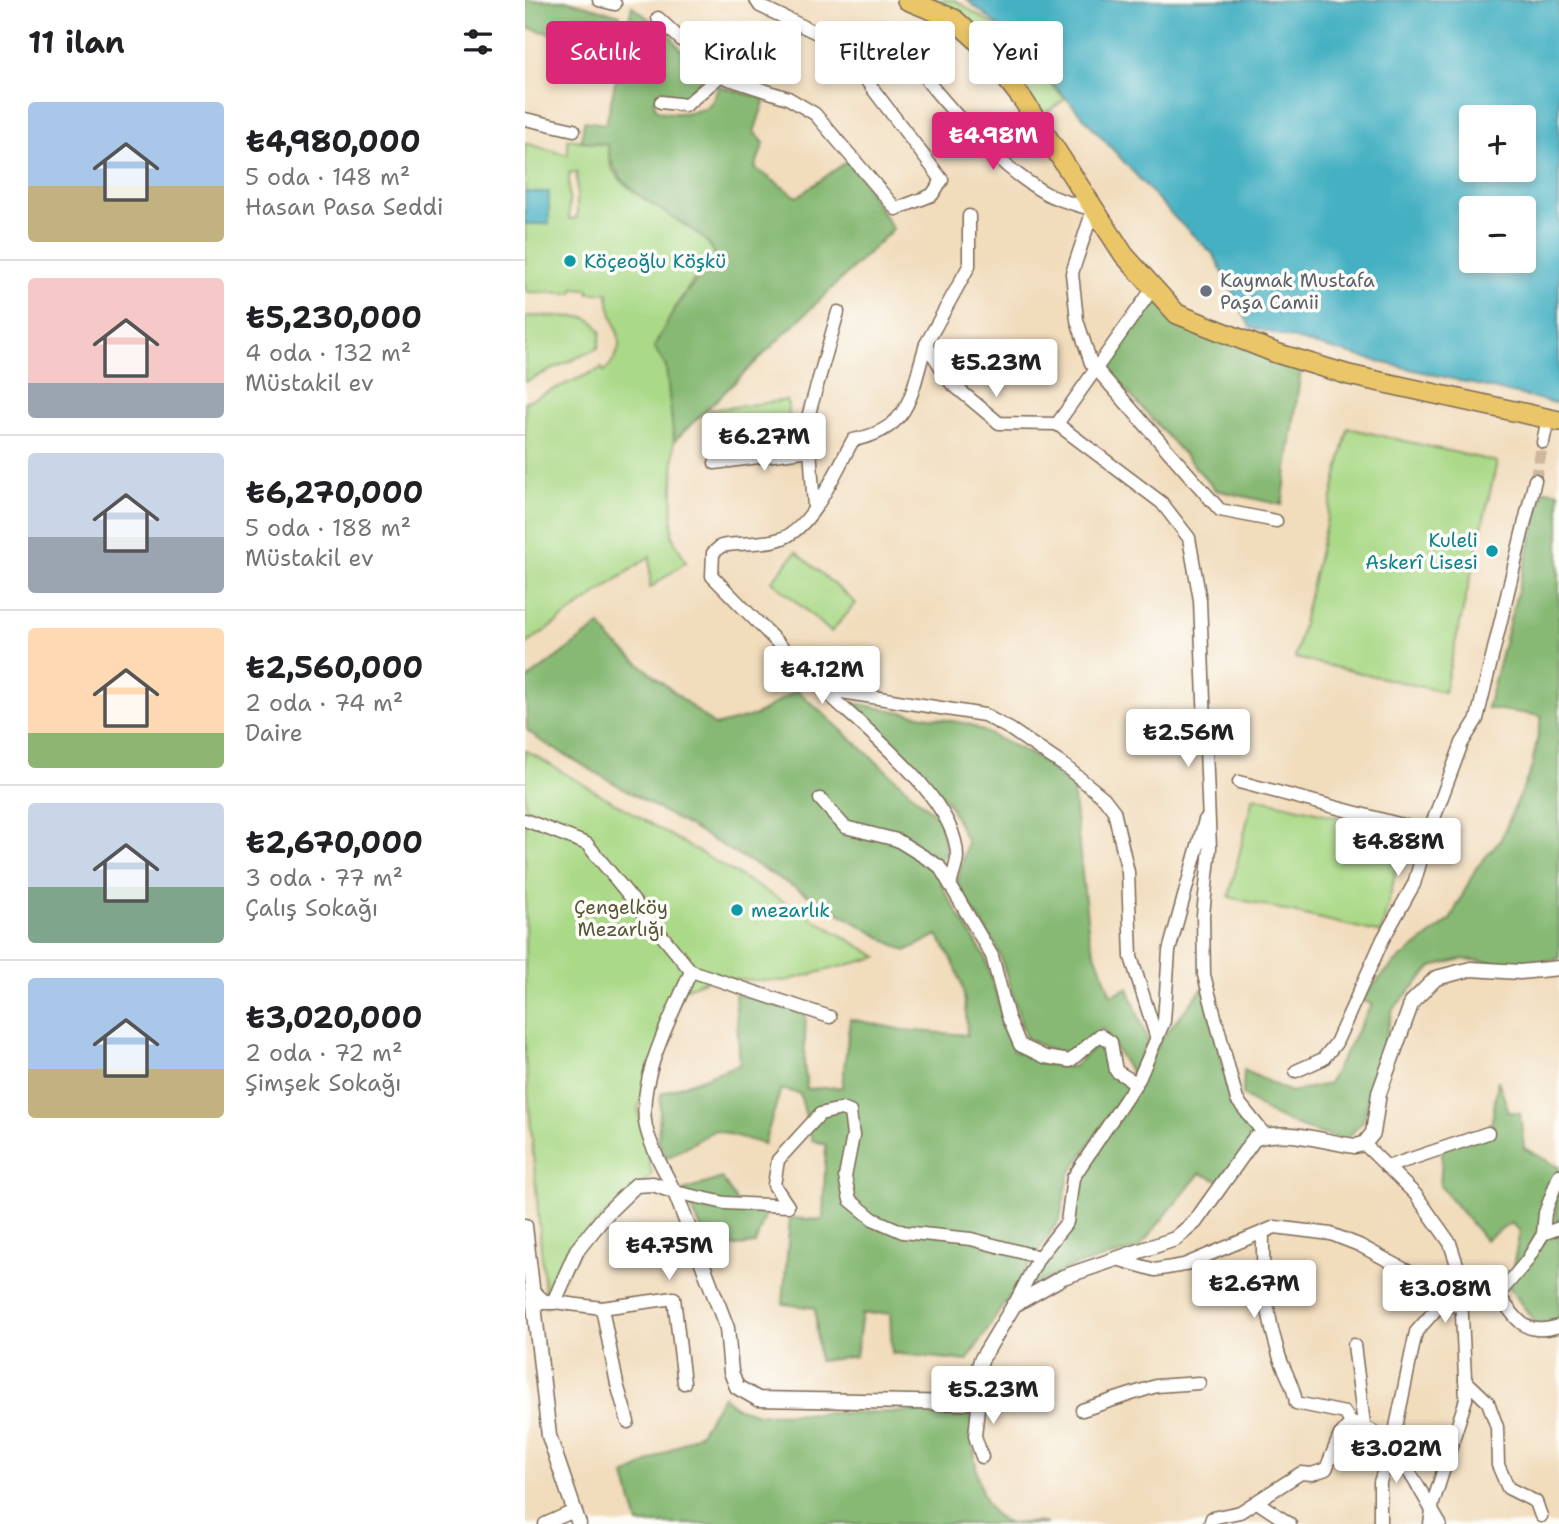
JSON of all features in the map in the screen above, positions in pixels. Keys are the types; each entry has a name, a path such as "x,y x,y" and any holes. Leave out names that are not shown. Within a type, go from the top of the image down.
{"main road":[{"path":"907,0 954,19 976,39 1023,100 1124,255 1177,314 1276,353 1349,375 1553,420"}],"street":[{"path":"599,0 615,5"},
{"path":"756,0 760,6 792,21"},
{"path":"658,18 680,39"},
{"path":"744,84 787,98 815,114 896,209 932,195 942,180 838,43 801,25"},
{"path":"661,102 686,105 711,84"},
{"path":"930,84 984,144 1017,171 1047,194 1093,210 1072,273 1077,320 1091,363 1220,510 1276,521"},
{"path":"525,119 574,130"},
{"path":"951,882 957,856 948,819 925,787 823,689 712,576 710,565 713,553 720,546 783,538 795,532 814,509 853,440 876,436 896,424 910,396 926,344 969,266 969,216"},
{"path":"1057,424 1153,288"},
{"path":"814,509 808,417 838,312"},
{"path":"926,344 951,383 999,423 1057,424 1162,503 1189,538 1200,600 1210,848 1203,915 1204,975 1237,1100 1265,1135"},
{"path":"1543,442 1553,420"},
{"path":"715,463 810,450"},
{"path":"1296,1071 1323,1059 1336,1043 1383,939 1414,884 1429,832 1462,743 1477,719 1535,480"},
{"path":"823,689 984,715 1010,729 1066,767 1104,798 1114,811 1128,872 1131,957 1157,1039"},
{"path":"1239,782 1429,832"},
{"path":"820,799 845,827 897,841 939,866 951,882 992,956 1008,1017 1020,1045 1045,1057 1070,1061 1100,1035 1111,1042 1116,1071 1136,1083"},
{"path":"982,1457 975,1436 979,1398 974,1385 981,1360 1039,1257 1067,1222 1073,1178 1136,1083 1157,1039 1164,1021 1169,951 1207,813"},
{"path":"525,821 587,844 691,971 830,1017"},
{"path":"1014,1305 1063,1277 1121,1260 1175,1239 1195,1222 1254,1139 1265,1135 1294,1135 1355,1146 1364,1144 1373,1133 1379,1093 1412,1002 1436,978 1471,968 1520,972 1559,968"},
{"path":"691,971 645,1093 646,1127 675,1192 727,1328 731,1372 737,1387 758,1399 964,1403 979,1398"},
{"path":"554,1302 577,1250 608,1212 636,1185 653,1184 675,1192 725,1203 788,1206 775,1185 778,1160 820,1114 841,1109 850,1112 853,1136 845,1177 850,1200 873,1219 903,1232 971,1239 1039,1257"},
{"path":"1387,1167 1488,1133"},
{"path":"1364,1144 1416,1195 1450,1243 1460,1274 1459,1305 1466,1399 1431,1518"},
{"path":"1380,1524 1380,1482 1392,1446 1416,1332 1439,1306 1459,1305 1498,1295 1526,1262 1543,1234 1545,1213 1559,1175"},
{"path":"525,1226 549,1436 577,1517 545,1524"},
{"path":"1121,1260 1155,1270 1184,1265 1275,1227 1331,1234 1434,1285 1459,1305"},
{"path":"1543,1234 1559,1228"},
{"path":"1263,1232 1263,1281 1272,1328 1279,1355 1294,1384 1296,1403 1345,1413 1392,1446 1431,1518 1440,1524"},
{"path":"533,1292 544,1303 603,1308 674,1298 684,1383"},
{"path":"1498,1295 1523,1326 1541,1332 1559,1326"},
{"path":"603,1308 617,1384 628,1422"},
{"path":"1354,1345 1358,1423"},
{"path":"1465,1380 1489,1402 1497,1427 1498,1465 1508,1488 1536,1502 1541,1516"},
{"path":"1083,1410 1156,1386 1199,1383"},
{"path":"1210,1524 1212,1518 1240,1512 1301,1474 1312,1474 1326,1469 1341,1435 1358,1423"},
{"path":"1257,1502 1290,1524"}],"green space":[{"path":"525,0 565,0 620,15 619,21 546,21 546,32 525,27"},
{"path":"928,0 955,0 987,21 969,21 969,24"},
{"path":"632,6 652,21 629,21"},
{"path":"666,32 680,49 680,84 697,84 681,102 658,96 654,101 656,109 676,113 700,110 711,103 718,86 765,99 754,132 764,143 755,168 797,197 849,160 893,229 674,441 666,367 654,347 688,290 716,262 712,248 700,236 625,183 613,165 608,145 581,141 584,121 606,124 615,84 666,84"},
{"path":"1021,84 1051,84 1065,99 1042,116"},
{"path":"568,139 608,145 613,171 622,182 705,238 713,249 716,262 695,278 673,310 662,356 666,367 674,441 672,536 686,562 650,588 650,556 525,645 525,402 602,368 604,372 618,351 619,341 608,293 589,293 588,289 573,288 573,293 527,292 525,288 525,143 568,155","holes":["577,172 577,218 569,219 569,173"]},
{"path":"1152,298 1301,370 1282,505 1216,490 1105,367"},
{"path":"525,316 584,317 593,321 601,332 598,348 525,382"},
{"path":"787,400 792,439 716,449 710,410"},
{"path":"1348,428 1497,462 1444,692 1295,658"},
{"path":"1544,490 1559,492 1559,959 1523,965 1462,959 1432,967 1393,1009 1363,1121 1346,1140 1291,1123 1243,1095 1244,1070 1290,1092 1328,1084 1372,1004 1360,1000 1393,964 1450,920 1476,868 1500,841 1531,770 1542,716 1487,708"},
{"path":"796,552 856,603 831,632 772,581"},
{"path":"600,625 612,641 715,726 756,715 797,690 939,818 946,851 939,866 942,887 985,957 1013,1050 1040,1063 1073,1067 1100,1042 1106,1046 1110,1072 1128,1087 1069,1175 1060,1218 967,1361 892,1353 890,1313 862,1314 856,1356 819,1361 815,1308 783,1304 790,1218 823,1220 826,1145 812,1140 800,1094 781,1089 764,1144 715,1130 667,1158 658,1141 661,1094 740,1064 735,993 806,1013 804,1064 807,1089 842,1087 850,1019 903,1030 967,1035 964,994 952,960 937,935 906,951 541,741 527,730 525,681"},
{"path":"852,703 969,724 1040,759 1073,791 1089,937 1111,995 1128,988 1148,1041 1132,1074 1103,1028 1070,1052 1050,1050 1026,1038 998,949 957,884 967,842 948,802"},
{"name":"Çengelköy Mezarlığı","path":"525,750 878,957 785,981 709,979 683,990 638,1109 652,1175 595,1224 546,1307 525,1057"},
{"path":"1253,797 1405,833 1381,933 1229,897"},
{"path":"1204,987 1232,1104 1259,1133 1219,1181 1200,1173 1138,1249 1074,1266 1027,1289 1042,1259 1071,1223 1079,1178 1162,1038"},
{"path":"1498,1080 1509,1112 1520,1113 1524,1148 1559,1167 1559,1327 1541,1331 1509,1287 1520,1231 1511,1223 1485,1240 1440,1186 1443,1143 1491,1128"},
{"path":"722,1178 741,1209 766,1213 755,1244 728,1247 711,1274 701,1228 683,1191"},
{"path":"723,1396 735,1407 758,1414 971,1411 977,1475 982,1491 988,1506 998,1517 1010,1524 638,1524 625,1476 700,1433"}],"water":[{"path":"967,0 1559,0 1559,404 1380,362 1250,327 1214,255 1175,218 1053,84 1063,84 1063,21 993,21"},
{"path":"525,192 549,192 549,224 525,224"}],"tunnel":[{"path":"1535,480 1543,442"}],"place":[{"name":"Köçeoğlu Köşkü","path":"570,261"},
{"name":"Kaymak Mustafa Paşa Camii","path":"1206,291"},
{"name":"Kuleli Askerî Lisesi","path":"1492,551"},
{"name":"mezarlık","path":"737,910"}]}
